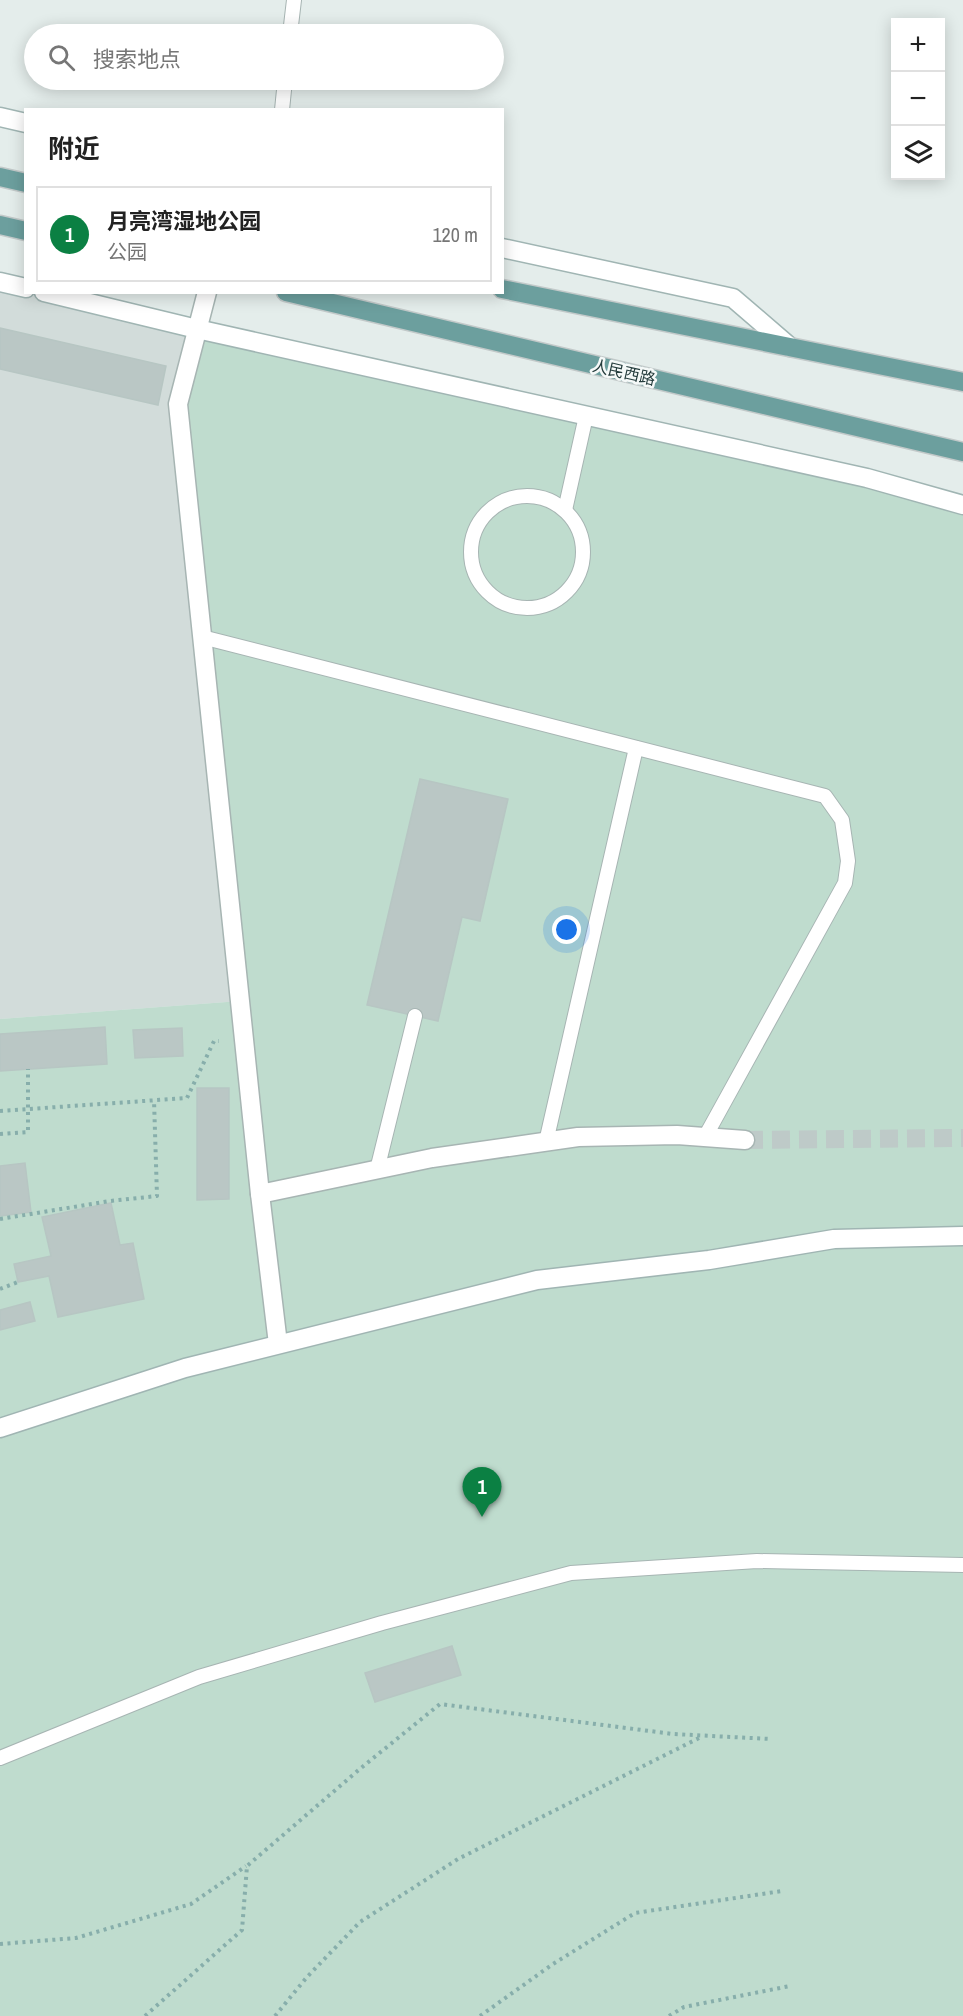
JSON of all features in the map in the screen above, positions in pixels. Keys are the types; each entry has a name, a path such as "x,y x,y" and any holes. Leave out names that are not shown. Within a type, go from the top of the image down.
{"main road":[{"path":"0,177 24,183"},
{"path":"0,225 24,231"},
{"path":"504,289 963,382"},
{"name":"人民西路","path":"294,294 963,452"}],"street":[{"path":"0,117 24,123"},
{"path":"504,248 733,298 790,347"},
{"path":"0,282 24,288"},
{"path":"52,294 197,329 867,478 963,505"},
{"path":"206,294 178,404 260,1194 278,1344"},
{"path":"260,1194 432,1158 578,1137 676,1135 745,1140"},
{"path":"0,1428 185,1368 537,1280 709,1260 834,1239 963,1236"}],"lane":[{"path":"291,24 294,0"},
{"path":"282,108 284,90"},
{"path":"564,510 586,416"},
{"path":"528,496 548,500 564,510 576,523 582,539 584,556 580,572 571,587 558,598 543,605 526,608 507,604 490,594 478,579 472,560 472,541 479,522 492,508 509,499 519,497 528,496"},
{"path":"202,637 825,796 842,820 848,861 845,884 705,1137"},
{"path":"546,1142 636,748"},
{"path":"377,1170 415,1016"},
{"path":"0,1758 199,1677 382,1623 571,1574 757,1561 963,1565"}],"path":[{"path":"0,1111 187,1098 214,1041 244,1038"},
{"path":"0,1134 28,1132 28,1069"},
{"path":"0,1219 110,1201 157,1196 154,1100"},
{"path":"0,1289 18,1282"},
{"path":"0,1944 76,1938 190,1904 247,1866 440,1704 673,1734 771,1739"},
{"path":"275,2016 307,1977 360,1922 458,1859 704,1736"},
{"path":"145,2016 242,1930 247,1866"},
{"path":"480,2016 553,1964 635,1913 782,1891"},
{"path":"669,2016 684,2007 790,1986"}],"shaded area":[{"path":"0,281 24,291 24,294 51,294 197,329 240,1001 0,1019"}],"green space":[{"path":"197,329 963,505 963,2016 0,2016 0,1019 240,1001 178,404"}],"building":[{"path":"0,328 166,366 158,405 0,369"},
{"path":"420,779 508,799 480,921 462,917 438,1021 367,1005"},
{"path":"105,1027 107,1064 0,1071 0,1034"},
{"path":"182,1028 183,1056 135,1058 133,1030"},
{"path":"197,1088 229,1088 229,1199 197,1200"},
{"path":"25,1163 31,1212 0,1216 0,1166"},
{"path":"111,1203 120,1245 133,1243 144,1299 58,1317 49,1276 18,1282 14,1264 51,1256 42,1217"},
{"path":"30,1302 35,1321 0,1330 0,1310"},
{"path":"452,1646 461,1675 375,1702 365,1673"}],"tunnel":[{"path":"745,1140 963,1138"}],"place":[{"name":"月亮湾湿地公园","path":"482,1517"}]}
